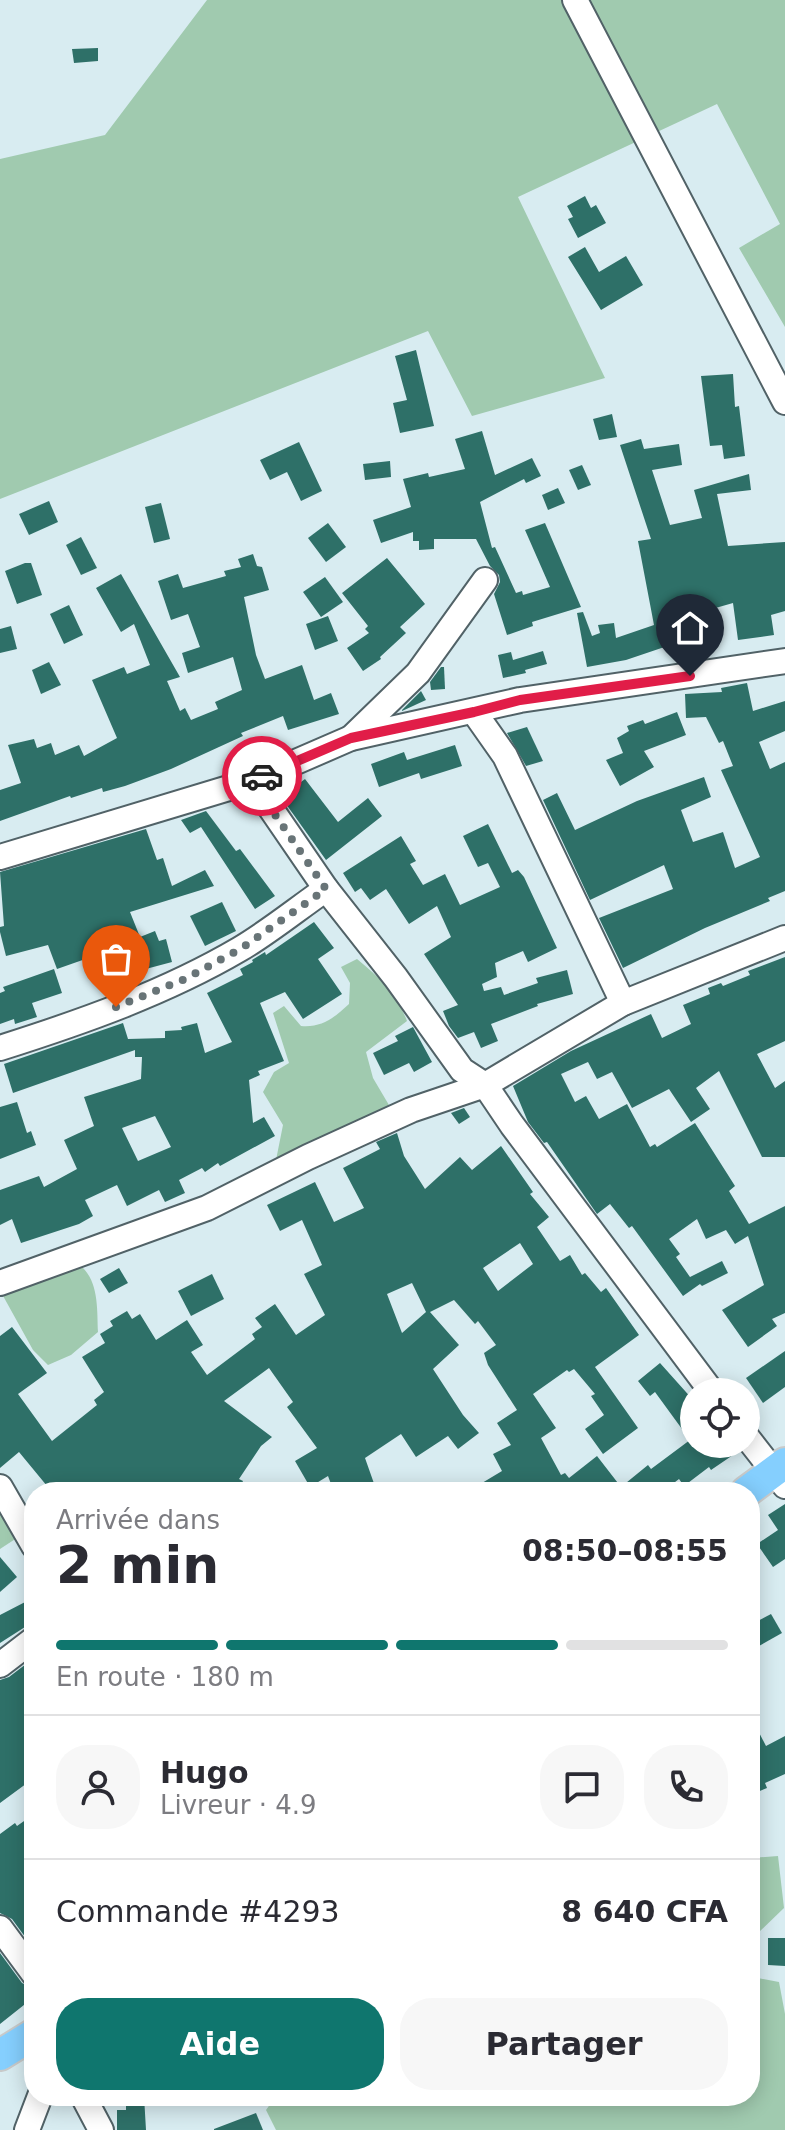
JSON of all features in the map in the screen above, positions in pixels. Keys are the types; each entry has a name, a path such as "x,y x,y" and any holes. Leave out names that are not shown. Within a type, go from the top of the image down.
{"main road":[{"path":"760,1485 781,1474"},
{"path":"0,2055 24,2040"}],"street":[{"path":"575,0 785,402"},
{"path":"351,738 418,673 485,580"},
{"path":"0,857 252,781 351,738 520,700 785,661"},
{"path":"474,712 505,756 623,1003"},
{"path":"252,781 326,889 396,978 462,1070 485,1085 702,1378"},
{"path":"0,1048 185,979 242,948 326,889"},
{"path":"0,1283 207,1208 411,1110 485,1085 623,1003 785,938"},
{"path":"760,1451 781,1474"},
{"path":"0,1487 24,1529"},
{"path":"0,1665 24,1647"},
{"path":"0,1928 24,1960"},
{"path":"27,2130 36,2106"},
{"path":"88,2106 101,2130"}],"green space":[{"path":"207,0 785,0 785,327 739,248 780,224 717,104 518,197 605,378 472,416 428,331 0,499 0,159 105,135"},
{"path":"357,959 386,987 407,1021 366,1052 373,1078 396,1117 273,1175 283,1125 263,1092 274,1072 289,1063 273,1013 284,1006 301,1026 315,1025 333,1017 349,1004 350,983 341,967"},
{"path":"83,1268 95,1290 98,1332 71,1355 48,1365 33,1350 2,1294 67,1269"},
{"path":"0,1487 24,1533 0,1549"},
{"path":"778,1856 784,1908 760,1931 760,1857"},
{"path":"760,1978 779,1982 785,2014 785,2130 276,2130 266,2110 269,2106 760,2106"}],"building":[{"path":"98,48 98,61 74,63 72,49"},
{"path":"585,196 591,208 596,205 606,223 578,238 568,219 573,217 567,206"},
{"path":"585,247 599,272 626,256 643,285 601,310 568,257"},
{"path":"416,350 434,426 400,433 393,403 407,400 395,356"},
{"path":"733,374 735,407 739,406 745,456 724,459 722,445 710,446 701,376"},
{"path":"612,414 617,437 599,440 593,419"},
{"path":"482,431 495,475 532,458 541,476 526,483 524,479 480,502 492,548 495,547 516,593 522,591 523,595 550,587 525,530 545,523 581,607 532,622 533,626 507,635 494,594 500,582 499,575 490,566 476,539 434,539 434,549 419,550 419,541 413,541 413,532 381,543 373,520 411,507 403,479 465,469 455,439"},
{"path":"641,439 644,449 679,444 682,465 652,470 670,525 702,518 694,490 749,474 751,490 717,494 728,546 785,542 785,611 771,615 774,635 738,640 733,603 691,615 697,636 626,660 587,667 577,613 583,612 592,636 600,633 598,625 614,623 616,638 654,625 638,541 651,539 620,445"},
{"path":"299,442 322,491 301,501 287,472 270,480 260,460"},
{"path":"390,461 391,477 365,480 363,464"},
{"path":"582,465 591,485 578,490 569,470"},
{"path":"558,488 565,503 548,510 542,495"},
{"path":"49,501 58,522 29,535 19,514"},
{"path":"161,503 170,539 154,543 145,507"},
{"path":"328,523 346,547 326,562 308,538"},
{"path":"81,537 97,568 81,575 66,545"},
{"path":"253,554 257,566 262,567 269,590 244,597 256,655 265,679 302,665 314,700 331,693 339,714 288,730 283,716 241,733 243,736 171,769 103,792 102,788 70,796 0,821 0,790 21,783 8,745 34,739 37,748 51,743 55,755 79,745 84,756 117,738 92,680 124,667 127,674 150,665 134,624 121,632 96,588 121,574 180,677 167,681 180,711 185,708 191,720 218,709 215,702 242,690 233,657 188,673 182,653 200,647 188,614 171,620 158,581 178,574 183,588 226,576 224,571 241,567 238,559"},
{"path":"387,558 425,604 400,627 406,633 381,659 363,671 347,648 369,633 365,629 368,626 342,593"},
{"path":"31,563 42,595 17,604 5,571"},
{"path":"325,577 343,602 321,617 303,592"},
{"path":"69,605 83,635 64,644 50,614"},
{"path":"328,616 338,641 315,650 306,624"},
{"path":"11,626 17,649 0,653 0,629"},
{"path":"543,651 547,664 503,678 498,655 511,652 513,660"},
{"path":"49,662 61,685 41,694 32,670"},
{"path":"444,667 445,689 431,690 430,682"},
{"path":"747,683 753,711 785,701 785,731 759,742 770,769 785,762 785,891 768,898 770,901 623,968 599,918 673,889 664,865 590,900 543,800 557,793 575,830 637,801 704,777 711,797 681,810 693,842 723,832 735,868 760,857 721,770 733,766 723,741 719,743 706,717 686,718 685,694 722,692 721,688"},
{"path":"421,691 426,700 402,711 402,710"},
{"path":"677,712 686,735 644,751 654,767 620,786 606,760 623,753 617,738 629,731 627,726 643,720 645,724"},
{"path":"527,727 543,761 526,766 507,733"},
{"path":"455,745 462,766 421,779 419,773 379,787 371,764 404,752 407,760"},
{"path":"305,779 338,822 368,798 382,816 326,860 281,797"},
{"path":"206,811 236,851 240,849 275,896 255,909 201,827 190,833 181,820"},
{"path":"488,824 512,873 518,870 524,877 557,948 528,962 523,951 495,963 497,977 482,984 484,991 501,987 504,995 538,983 536,978 567,970 573,994 537,1004 491,1024 498,1041 481,1048 474,1032 458,1038 449,1026 443,1011 458,1005 424,954 451,937 437,906 409,924 386,889 370,900 361,888 355,892 343,873 401,836 416,861 410,864 423,885 445,874 460,905 500,887 488,863 478,867 463,836"},
{"path":"146,829 157,860 163,858 172,886 205,870 214,886 130,912 140,937 155,931 159,941 166,939 172,962 142,970 143,973 107,986 94,956 57,969 48,945 6,956 0,932 0,927 4,926 0,872"},
{"path":"222,902 236,931 205,946 190,916"},
{"path":"314,922 334,948 318,959 342,994 303,1019 285,992 260,1003 284,1061 258,1071 260,1075 249,1080 253,1123 264,1117 275,1136 220,1166 218,1163 205,1172 202,1168 179,1180 185,1193 165,1202 159,1190 127,1206 117,1185 85,1200 93,1216 79,1224 21,1243 12,1219 0,1225 0,1190 39,1176 44,1187 77,1169 64,1140 94,1126 84,1097 141,1079 142,1057 135,1057 135,1050 13,1093 4,1064 123,1023 128,1039 165,1038 165,1031 182,1030 181,1027 197,1023 205,1053 232,1042 207,993 243,975 240,969 265,952 266,955","holes":["155,1116 171,1147 138,1161 122,1128"]},
{"path":"785,957 785,1041 757,1054 775,1088 785,1081 785,1157 762,1157 719,1071 696,1088 710,1109 691,1122 669,1089 632,1108 612,1072 597,1079 588,1062 561,1074 575,1102 586,1096 599,1119 627,1104 650,1147 655,1144 657,1147 695,1123 735,1186 729,1191 749,1224 785,1206 785,1313 772,1319 777,1326 748,1347 722,1310 764,1285 748,1236 735,1244 726,1230 706,1239 697,1219 669,1239 680,1254 676,1257 690,1277 722,1261 728,1273 702,1286 700,1284 683,1296 632,1226 629,1228 610,1204 597,1214 547,1142 544,1143 528,1122 513,1086 571,1051 651,1014 662,1038 691,1024 683,1005 710,994 708,988 721,983 723,986 750,975 748,971"},
{"path":"54,969 62,993 32,1003 37,1017 15,1024 14,1019 0,1024 0,993 5,991 3,987"},
{"path":"413,1027 432,1062 414,1072 409,1063 384,1075 373,1053 398,1041 395,1036"},
{"path":"17,1102 27,1133 31,1131 36,1145 0,1159 0,1107"},
{"path":"464,1108 470,1117 459,1124 451,1113"},
{"path":"397,1133 404,1156 425,1189 460,1157 472,1170 501,1146 533,1192 530,1194 549,1217 537,1227 560,1261 570,1255 582,1275 585,1273 601,1292 606,1288 639,1335 595,1367 638,1428 603,1454 585,1429 604,1415 591,1396 595,1394 574,1369 567,1370 533,1394 556,1428 541,1438 561,1475 565,1473 569,1478 597,1456 617,1482 484,1482 502,1471 493,1454 511,1445 497,1423 517,1410 488,1365 484,1353 496,1345 478,1321 475,1324 454,1300 430,1312 459,1345 433,1369 463,1415 479,1433 458,1449 448,1436 416,1457 401,1434 365,1458 373,1482 330,1482 328,1476 318,1482 307,1482 295,1461 317,1448 287,1407 293,1402 269,1368 224,1401 272,1437 261,1446 239,1479 243,1482 44,1482 19,1452 0,1468 0,1336 12,1327 47,1373 18,1394 52,1441 97,1405 94,1400 104,1392 82,1357 105,1343 100,1334 113,1326 110,1321 127,1311 132,1319 140,1314 156,1340 187,1320 203,1345 191,1352 207,1375 255,1339 252,1334 262,1327 255,1318 275,1304 296,1335 325,1315 304,1274 322,1265 302,1220 280,1231 267,1205 315,1182 334,1222 364,1208 343,1168 380,1149 376,1142","holes":["520,1243 533,1264 498,1291 483,1268","412,1283 426,1312 402,1333 387,1294"]},
{"path":"119,1268 128,1283 109,1293 100,1279"},
{"path":"212,1274 224,1299 191,1316 178,1291"},
{"path":"785,1351 785,1387 763,1403 760,1399 760,1378 746,1378"},
{"path":"660,1363 680,1385 680,1426 655,1392 650,1396 638,1381"},
{"path":"680,1447 680,1458 729,1458 711,1470 709,1467 689,1482 679,1479 675,1482 627,1482 648,1465 651,1469"},
{"path":"785,1504 785,1559 773,1567 760,1548 760,1542 778,1530 768,1515"},
{"path":"0,1557 17,1577 0,1592"},
{"path":"24,1603 24,1628 0,1643 0,1615"},
{"path":"771,1614 782,1633 760,1645 760,1620"},
{"path":"24,1666 24,1785 0,1803 0,1680"},
{"path":"760,1734 766,1746 785,1736 785,1774 765,1783 767,1788 760,1791"},
{"path":"24,1821 24,1935 12,1919 0,1913 0,1834 15,1823 17,1826"},
{"path":"768,1938 785,1938 785,1966 768,1965"},
{"path":"0,1953 24,1984 24,2005 0,2024"},
{"path":"126,2106 145,2106 146,2130 117,2130 117,2110 126,2110"},
{"path":"256,2113 263,2130 214,2130 214,2129"}],"way so far":[{"path":"116,1007 185,979 242,948 326,889 252,781 262,776"}],"route":[{"path":"262,776 351,738 520,700 690,676"}]}
